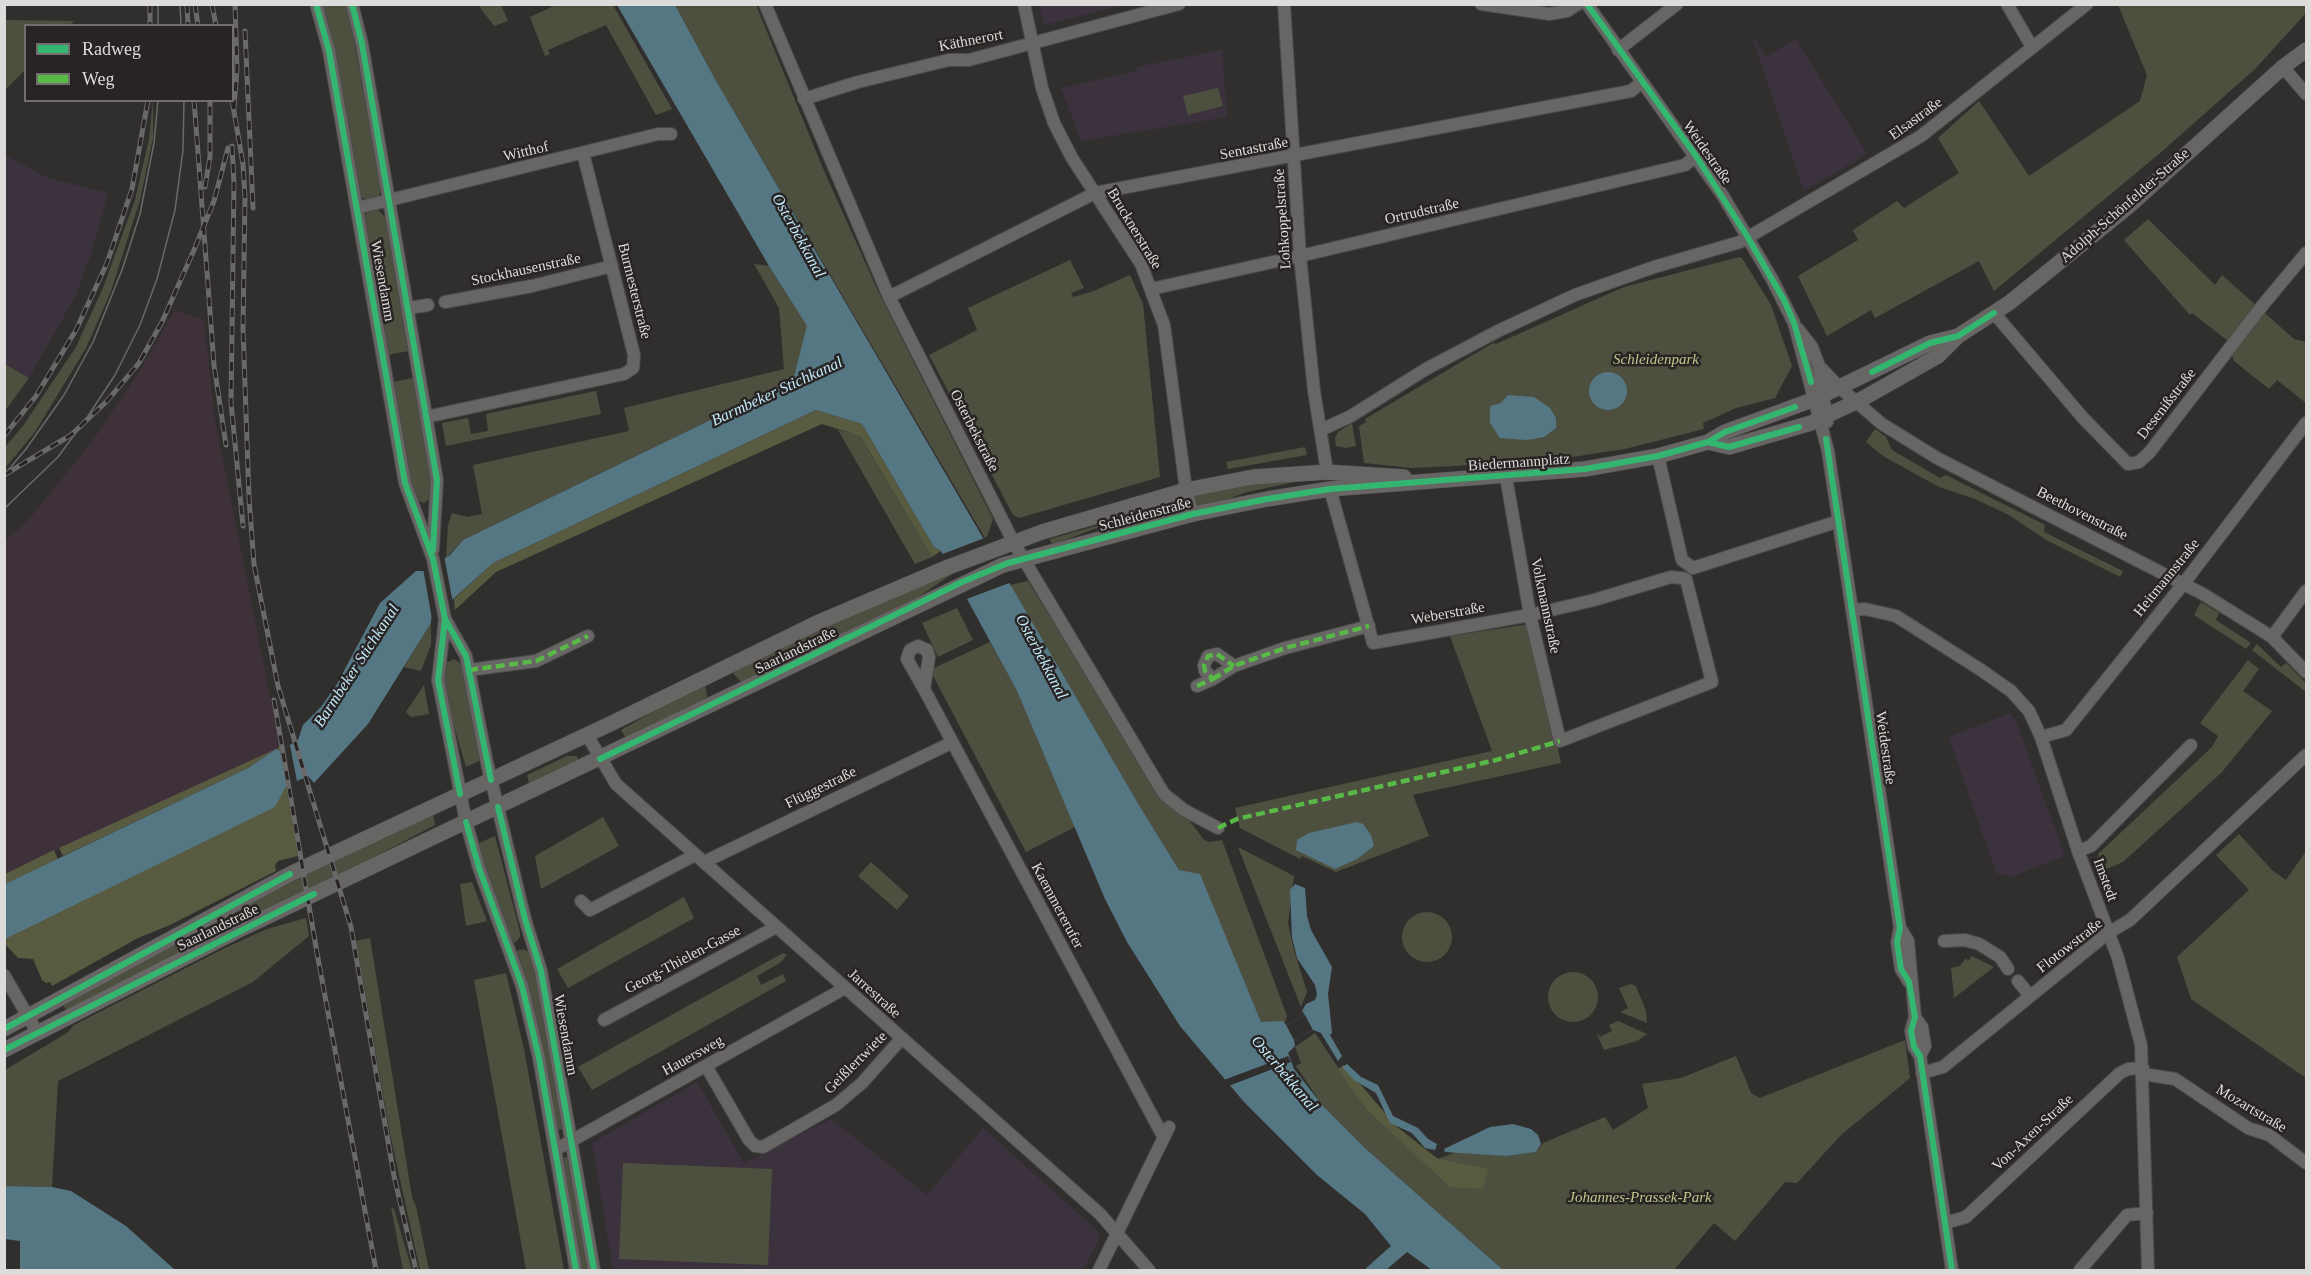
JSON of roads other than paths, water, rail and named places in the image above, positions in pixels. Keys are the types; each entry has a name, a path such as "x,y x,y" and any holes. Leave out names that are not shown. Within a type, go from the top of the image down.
{"main road":[{"name":"Adolph-Schönfelder-Straße","path":"1958,336 1994,313 2129,206 2283,67 2307,41"},
{"name":"Adolph-Schönfelder-Straße","path":"2283,67 2307,50"},
{"name":"Biedermannplatz","path":"1330,489 1585,470 1658,456 1708,442 1725,432 1820,397 1930,343 1958,336"},
{"name":"Biedermannplatz","path":"1708,442 1729,447 1823,418 1938,356 1958,336"},
{"name":"Schleidenstraße","path":"995,550 1042,532 1186,490 1254,477 1327,472"},
{"name":"Biedermannplatz","path":"1327,472 1360,472 1431,480"},
{"path":"1327,472 1330,489"},
{"name":"Schleidenstraße","path":"1003,565 1192,514 1330,489"},
{"name":"Saarlandstraße","path":"4,1029 290,874 587,735 821,621 946,568 995,550"},
{"name":"Saarlandstraße","path":"4,1050 239,930 1003,565"}],"street":[{"name":"Wiesendamm","path":"316,4 328,44 405,483 433,559 445,619 438,680 460,794 479,868 522,986 576,1270"},
{"name":"Wiesendamm","path":"352,4 362,44 438,491 433,559"},
{"name":"Osterbekstraße","path":"765,4 889,297 1014,543 1164,794 1184,810 1218,828"},
{"name":"Brucknerstraße","path":"1024,4 1031,42 1054,123 1095,194 1141,264 1164,325 1186,490 1192,514"},
{"name":"Käthnerort","path":"804,99 899,72 949,60 969,60 1179,4"},
{"name":"Lohkoppelstraße","path":"1284,4 1300,256 1314,391 1321,430"},
{"path":"1481,4 1549,14 1567,11 1578,4"},
{"name":"Weidestraße","path":"1587,4 1696,156 1747,236 1784,300 1820,397 1900,928 1897,942 1901,969 1910,982 1915,1017 1911,1031 1914,1047 1920,1056 1952,1270"},
{"path":"1618,50 1677,4"},
{"path":"2007,4 2032,47"},
{"name":"Elsastraße","path":"1747,236 1837,187 1921,136 2087,4"},
{"path":"2283,67 2307,94"},
{"name":"Sentastraße","path":"889,297 1095,194 1631,91 1642,82"},
{"name":"Witthof","path":"389,202 438,187 658,134 671,134"},
{"name":"Burmesterstraße","path":"426,417 517,399 631,371 634,355 583,153"},
{"name":"Ortrudstraße","path":"1151,289 1684,165 1696,156"},
{"path":"357,208 389,202"},
{"path":"1327,472 1321,430 1351,416 1426,369 1488,336 1575,295 1654,267 1730,246 1747,236"},
{"name":"Desenißstraße","path":"1994,313 2101,439 2128,464 2139,462 2149,453 2262,306 2307,253"},
{"name":"Stockhausenstraße","path":"446,302 532,286 612,266"},
{"path":"408,308 428,305"},
{"name":"Weidestraße","path":"1794,324 1812,347 1824,370 1840,388"},
{"name":"Weidestraße","path":"1820,397 1824,370"},
{"name":"Beethovenstraße","path":"1840,388 1882,424 1937,458 2184,583 2272,637 2307,672"},
{"name":"Heitmannstraße","path":"2041,737 2066,730 2184,583 2307,423"},
{"path":"1658,456 1682,560 1693,568 1839,521"},
{"name":"Volkmannstraße","path":"1506,477 1530,615 1560,741"},
{"path":"1197,686 1214,679 1234,666 1285,648 1369,626 1330,489"},
{"name":"Weberstraße","path":"1369,626 1373,643 1530,615 1594,600 1671,577 1686,579 1712,682 1560,741"},
{"path":"2272,637 2307,591"},
{"name":"Imstedt","path":"1852,610 1865,609 1896,616 1981,670 2010,691 2029,711 2041,737 2078,851 2118,958 2141,1045 2148,1270"},
{"name":"Wiesendamm","path":"445,619 464,650 491,780 525,919 541,971 594,1270"},
{"path":"469,670 536,661 588,636"},
{"path":"1214,679 1205,671 1204,665 1208,656 1217,654 1234,666"},
{"name":"Kaemmererufer","path":"924,689 951,743 1166,1132 1118,1234"},
{"name":"Jarrestraße","path":"587,735 616,784 1100,1214 1149,1270"},
{"name":"Flüggestraße","path":"581,901 590,910 951,743"},
{"path":"2078,851 2091,846 2192,745"},
{"name":"Flotowstraße","path":"1922,1073 1942,1067 2108,933 2130,920 2307,755"},
{"name":"Georg-Thielen-Gasse","path":"604,1020 776,927"},
{"path":"1944,941 1965,940 1979,944 2000,957 2008,969"},
{"path":"4,975 37,1032"},
{"path":"2018,981 2030,996"},
{"name":"Hauersweg","path":"555,1150 845,988"},
{"name":"Geißlertwiete","path":"706,1066 749,1140 755,1146 763,1147 836,1105 861,1083 902,1038"},
{"name":"Von-Axen-Straße","path":"1945,1223 1966,1216 2120,1073 2128,1069 2143,1071"},
{"name":"Mozartstraße","path":"2143,1071 2175,1079 2248,1128 2269,1136 2307,1163"},
{"path":"2080,1270 2127,1215 2146,1213"},
{"path":"1099,1270 1118,1234"}],"water":[{"path":"617,5 675,5 715,79 1139,805 1179,870 1200,874 1261,1022 1283,1021 1286,1025 1305,1015 1302,1011 1306,1004 1315,1000 1317,995 1315,985 1297,958 1292,937 1290,890 1295,884 1305,888 1307,916 1311,930 1332,967 1328,994 1332,1033 1330,1035 1342,1056 1338,1061 1321,1033 1313,1030 1294,1040 1295,1046 1288,1053 1294,1069 1323,1106 1365,1148 1503,1270 1432,1270 1407,1252 1386,1270 1364,1270 1391,1246 1365,1214 1317,1175 1244,1102 1180,1026 1127,942 1105,899 1017,691 941,551 934,547 862,424 816,410 493,563 431,619 431,623 368,724 314,783 308,776 286,786 275,807 5,939 5,884 248,768 276,749 280,751 298,740 303,725 321,707 337,684 380,603 416,571 424,571 450,555 463,540 793,380 807,326 769,266"},
{"path":"1608,372 1621,378 1627,391 1621,404 1608,410 1595,404 1589,391 1595,378"},
{"path":"1508,395 1534,397 1550,408 1556,418 1556,428 1544,437 1527,440 1500,438 1490,423 1490,406 1501,403"},
{"path":"1357,822 1363,824 1371,835 1374,846 1357,859 1335,869 1296,850 1297,840 1309,833"},
{"path":"1347,1064 1361,1077 1378,1085 1393,1116 1418,1128 1428,1139 1437,1144 1435,1150 1425,1148 1412,1133 1390,1123 1376,1093 1354,1080 1342,1067"},
{"path":"1513,1124 1531,1129 1538,1135 1541,1144 1536,1152 1507,1156 1445,1152 1444,1149 1490,1127"},
{"path":"5,1186 52,1187 71,1191 126,1226 175,1270 20,1270 20,1241 5,1239"}],"tram line":[{"path":"158,4 158,24"},
{"path":"180,4 181,24"},
{"path":"4,475 26,449 64,395 93,342 122,270 140,214 154,143 158,102"},
{"path":"4,509 58,457 115,375 140,325 157,279 175,210 183,150 184,102"}],"railway":[{"path":"150,4 150,24"},
{"path":"187,4 188,24"},
{"path":"195,4 198,24"},
{"path":"212,4 216,24"},
{"path":"234,109 237,68 235,4"},
{"path":"245,31 253,208"},
{"path":"4,436 36,396 76,330 107,263 132,189 148,102"},
{"path":"194,102 214,365 226,445"},
{"path":"205,187 210,157 210,102"},
{"path":"232,102 243,164 245,198 243,328 249,498 254,564 278,686 351,927 394,1176 416,1270"},
{"path":"232,146 234,183 231,402 243,526"},
{"path":"4,475 71,435 107,401 139,363 162,322 194,250 214,201 228,148"},
{"path":"274,700 317,953 376,1270"}],"water label":[{"name":"Osterbekkanal","path":"798,236"},
{"name":"Barmbeker Stichkanal","path":"777,392"},
{"name":"Osterbekkanal","path":"1041,657"},
{"name":"Barmbeker Stichkanal","path":"357,666"},
{"name":"Osterbekkanal","path":"1284,1074"}],"park label":[{"name":"Schleidenpark","path":"1656,360"},
{"name":"Johannes-Prassek-Park","path":"1640,1198"}]}
